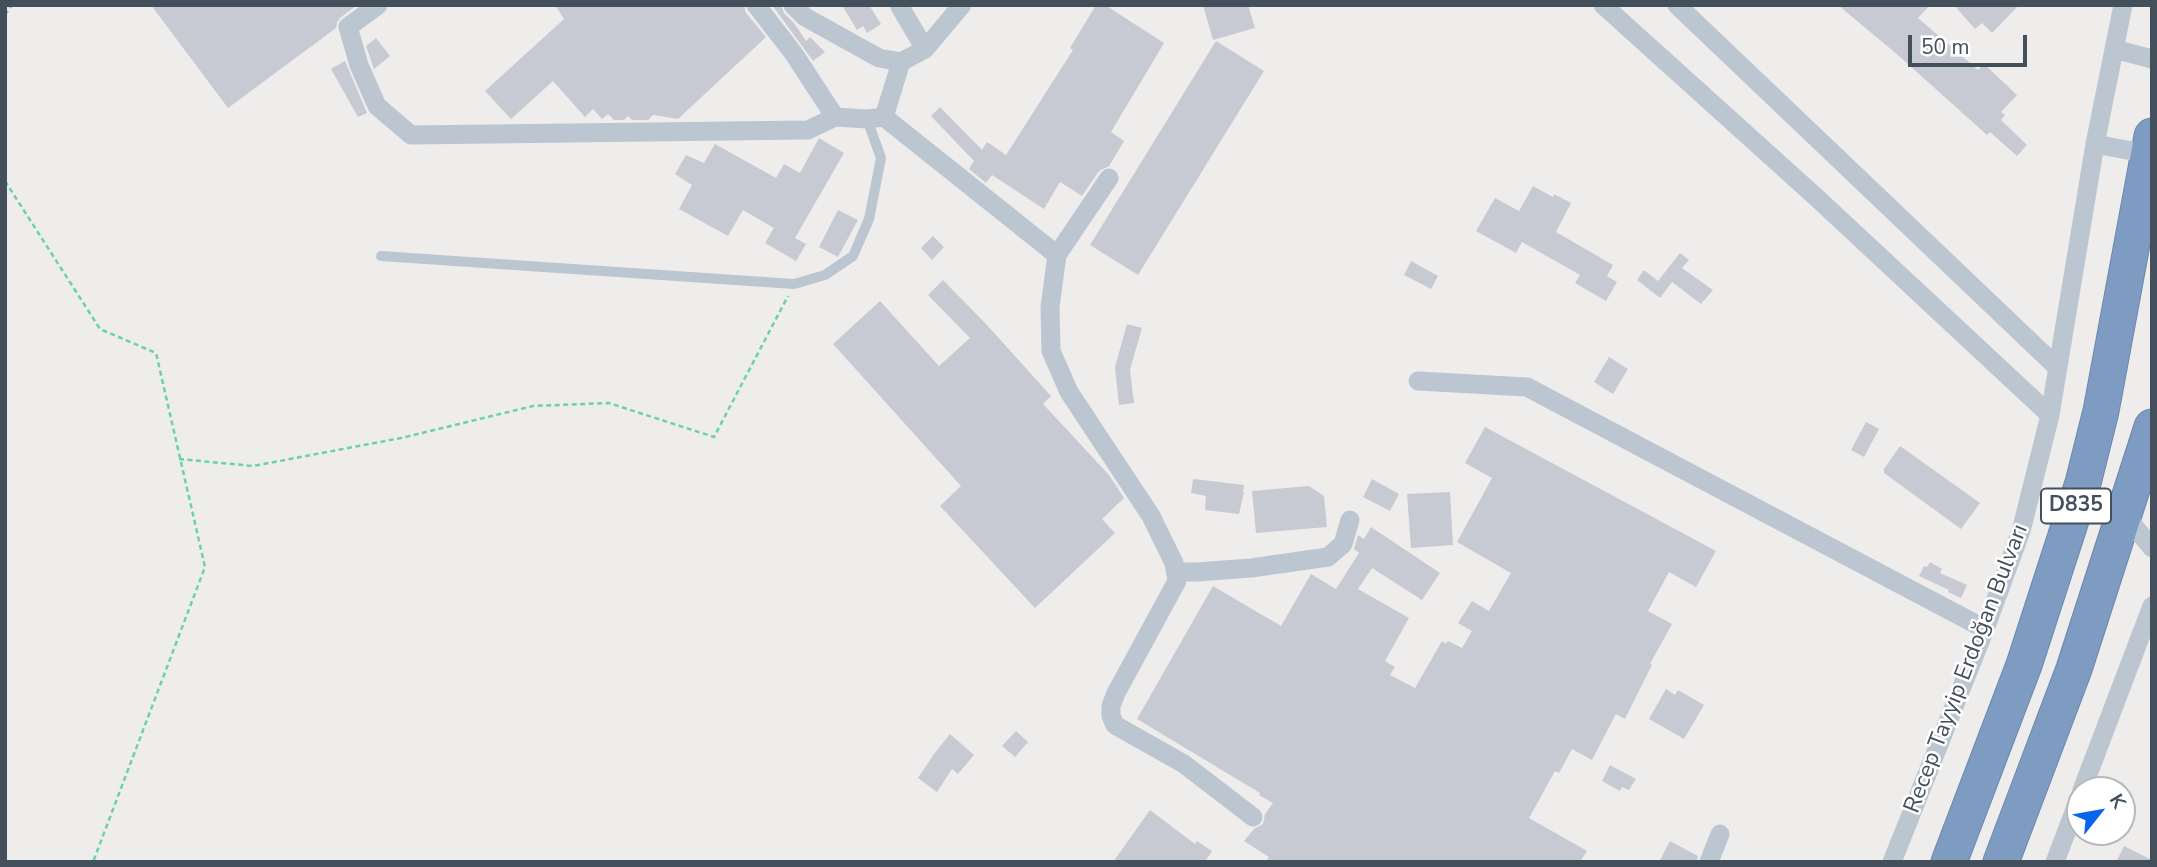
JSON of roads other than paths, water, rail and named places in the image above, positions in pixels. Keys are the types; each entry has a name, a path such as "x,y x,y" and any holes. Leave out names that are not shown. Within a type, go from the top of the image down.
{"highway":[{"name":"Recep Tayyip Erdoğan Bulvarı","path":"1949,862 2024,665 2083,482 2104,398 2150,145"},
{"name":"D835","path":"2001,862 2074,669 2152,427"}],"street":[{"path":"378,5 348,27 359,65 377,106 411,135 808,130 835,117 875,118 1057,255"},
{"path":"755,5 794,54 835,117"},
{"path":"793,5 805,17 878,58 901,62"},
{"path":"899,5 925,49"},
{"path":"875,118 901,62 925,49 962,5"},
{"path":"1603,5 1817,198 2050,415"},
{"path":"1677,5 2058,368"},
{"name":"Recep Tayyip Erdoğan Bulvarı","path":"1892,862 2021,531 2050,415 2095,144 2123,5"},
{"path":"2114,49 2152,59"},
{"name":"Recep Tayyip Erdoğan Bulvarı","path":"2095,144 2150,145"},
{"path":"1109,178 1057,255 1050,307 1051,351 1069,392 1151,516 1174,563 1177,581 1116,693 1111,706 1111,716 1115,725 1184,764 1253,817"},
{"path":"1418,381 1527,387 1985,629"},
{"path":"2124,514 2152,548"},
{"path":"1176,572 1251,568 1328,558 1343,544 1350,520"},
{"path":"2087,776 2152,606"},
{"path":"2055,862 2066,833"},
{"path":"1709,862 1720,834"}],"lane":[{"path":"381,256 794,284 825,275 853,256 869,219 881,158 875,118"}]}
